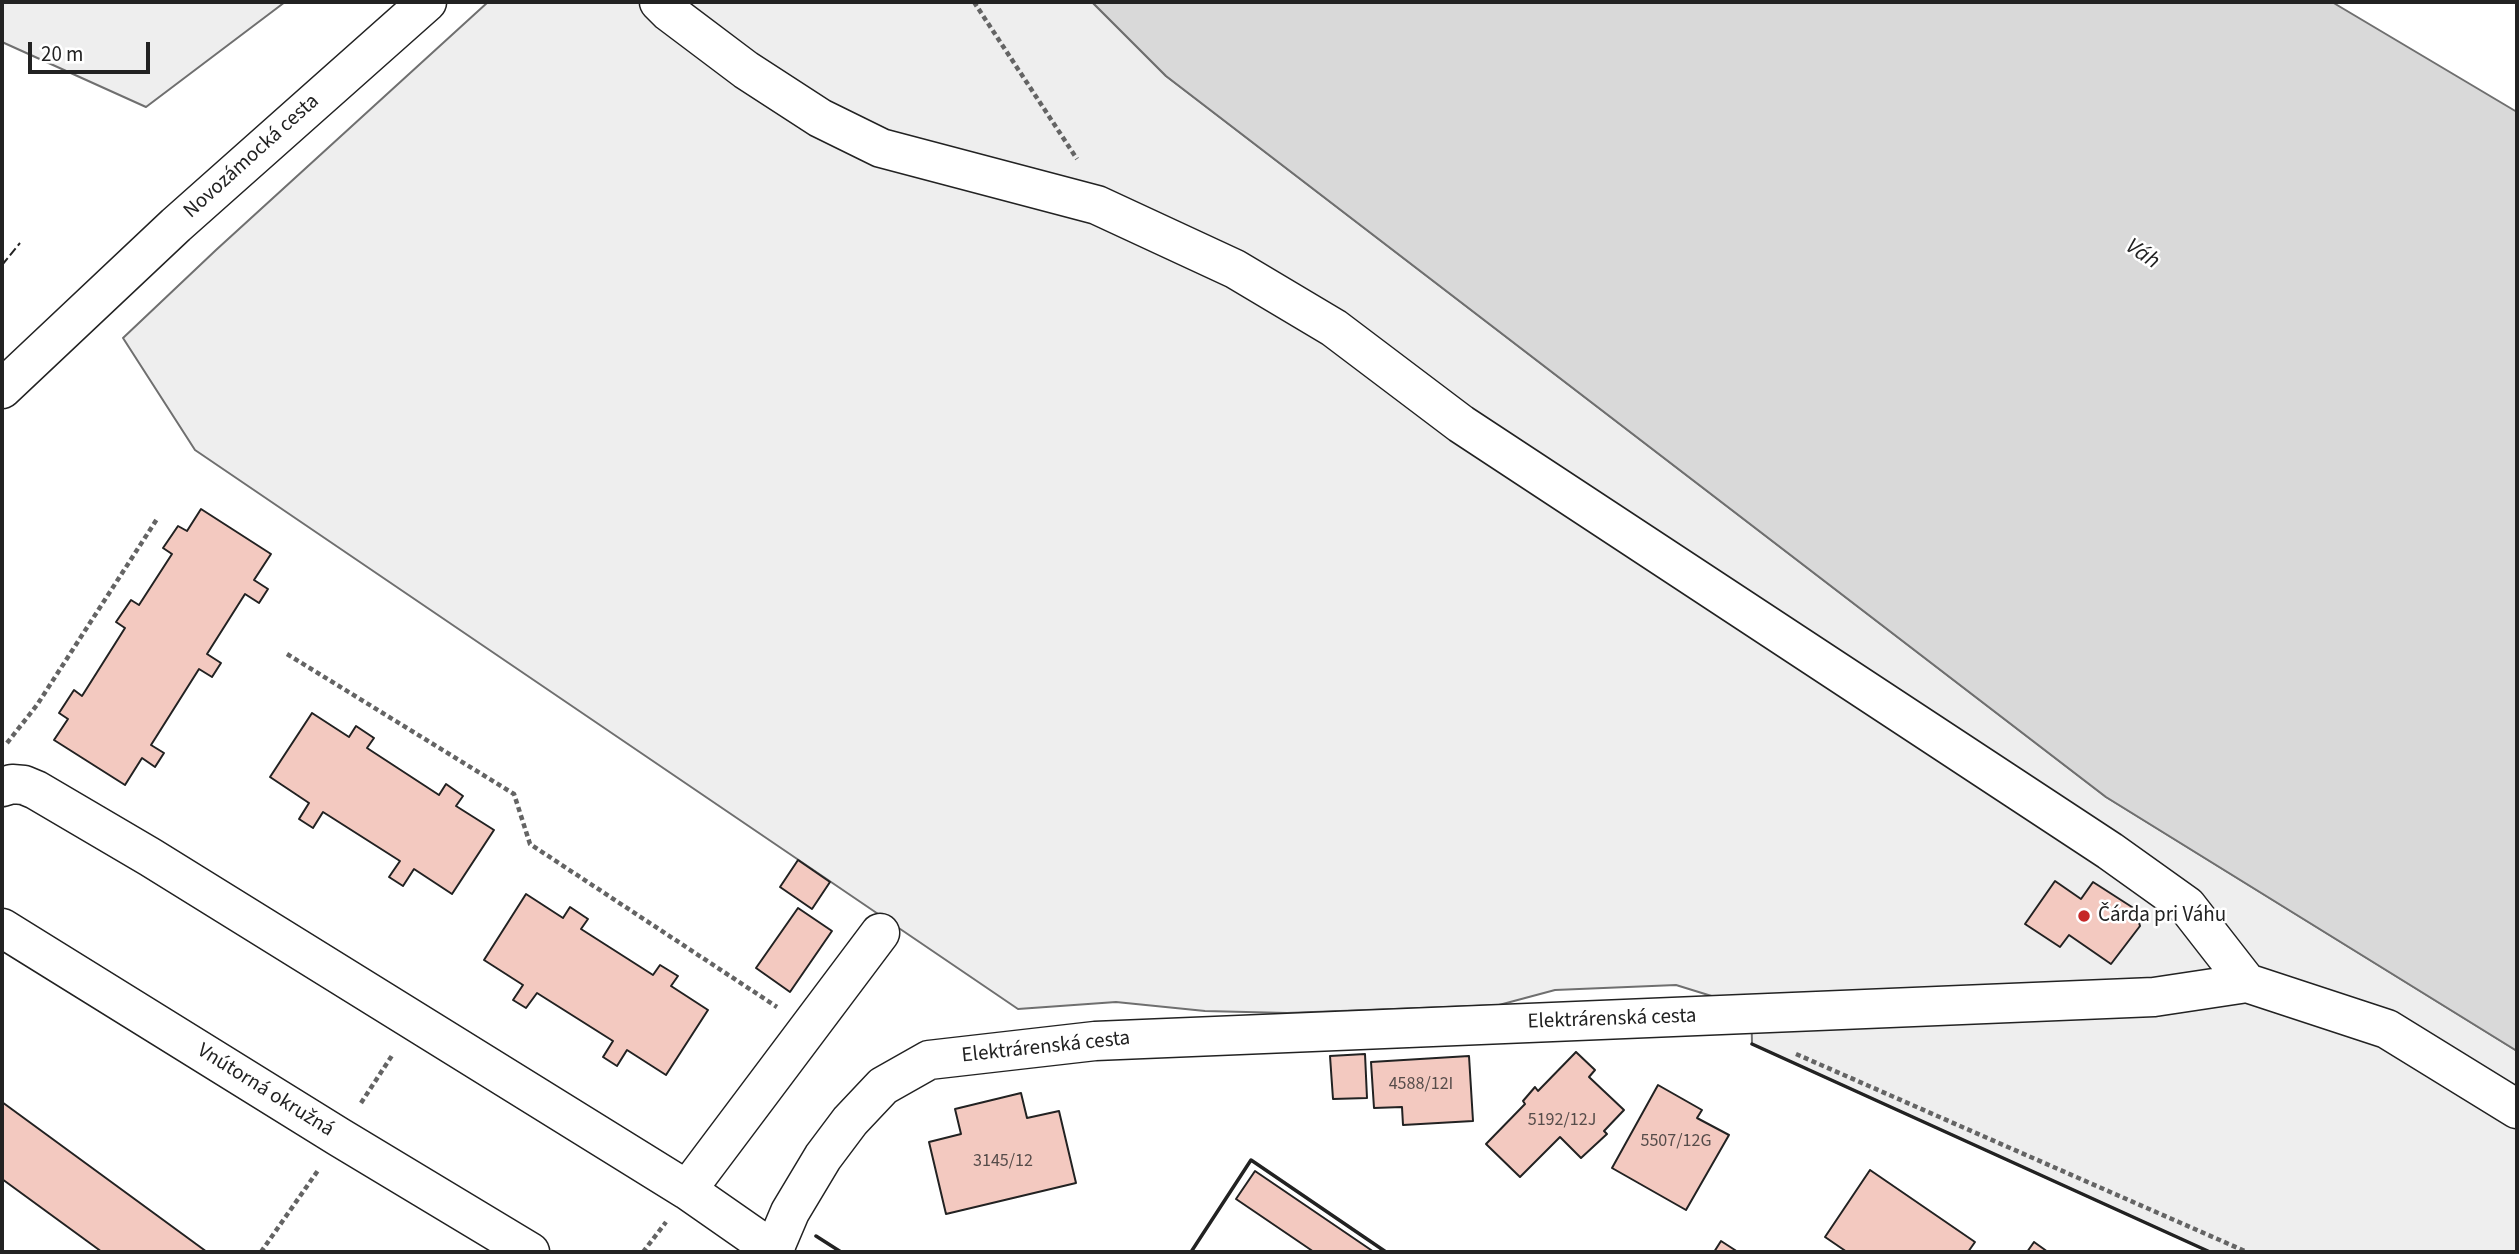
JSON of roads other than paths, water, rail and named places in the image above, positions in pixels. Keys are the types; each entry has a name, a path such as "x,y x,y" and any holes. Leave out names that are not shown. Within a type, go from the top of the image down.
{"street":[{"name":"Novozámocká cesta","path":"80,316 176,225 427,2"},
{"path":"659,2 757,77 820,118 881,148 1097,205 1235,269 1334,328 1461,424 2110,851 2187,906 2247,983"},
{"path":"2,389 80,316"},
{"path":"2,410 80,316"},
{"path":"2,787 24,785 104,830 678,1205 775,1252"},
{"name":"Vnútorná okružná","path":"2,928 527,1252"},
{"path":"678,1205 880,933"},
{"name":"Elektrárenská cesta","path":"775,1252 790,1212 823,1157 850,1121 883,1086 929,1060 1095,1041 2154,997 2247,983 2387,1029 2517,1110"}],"water":[{"name":"Váh","path":"1092,2 2332,2 2517,112 2517,1051 2106,797 1166,76"}],"place":[{"name":"Čárda pri Váhu","path":"2084,916"}]}
